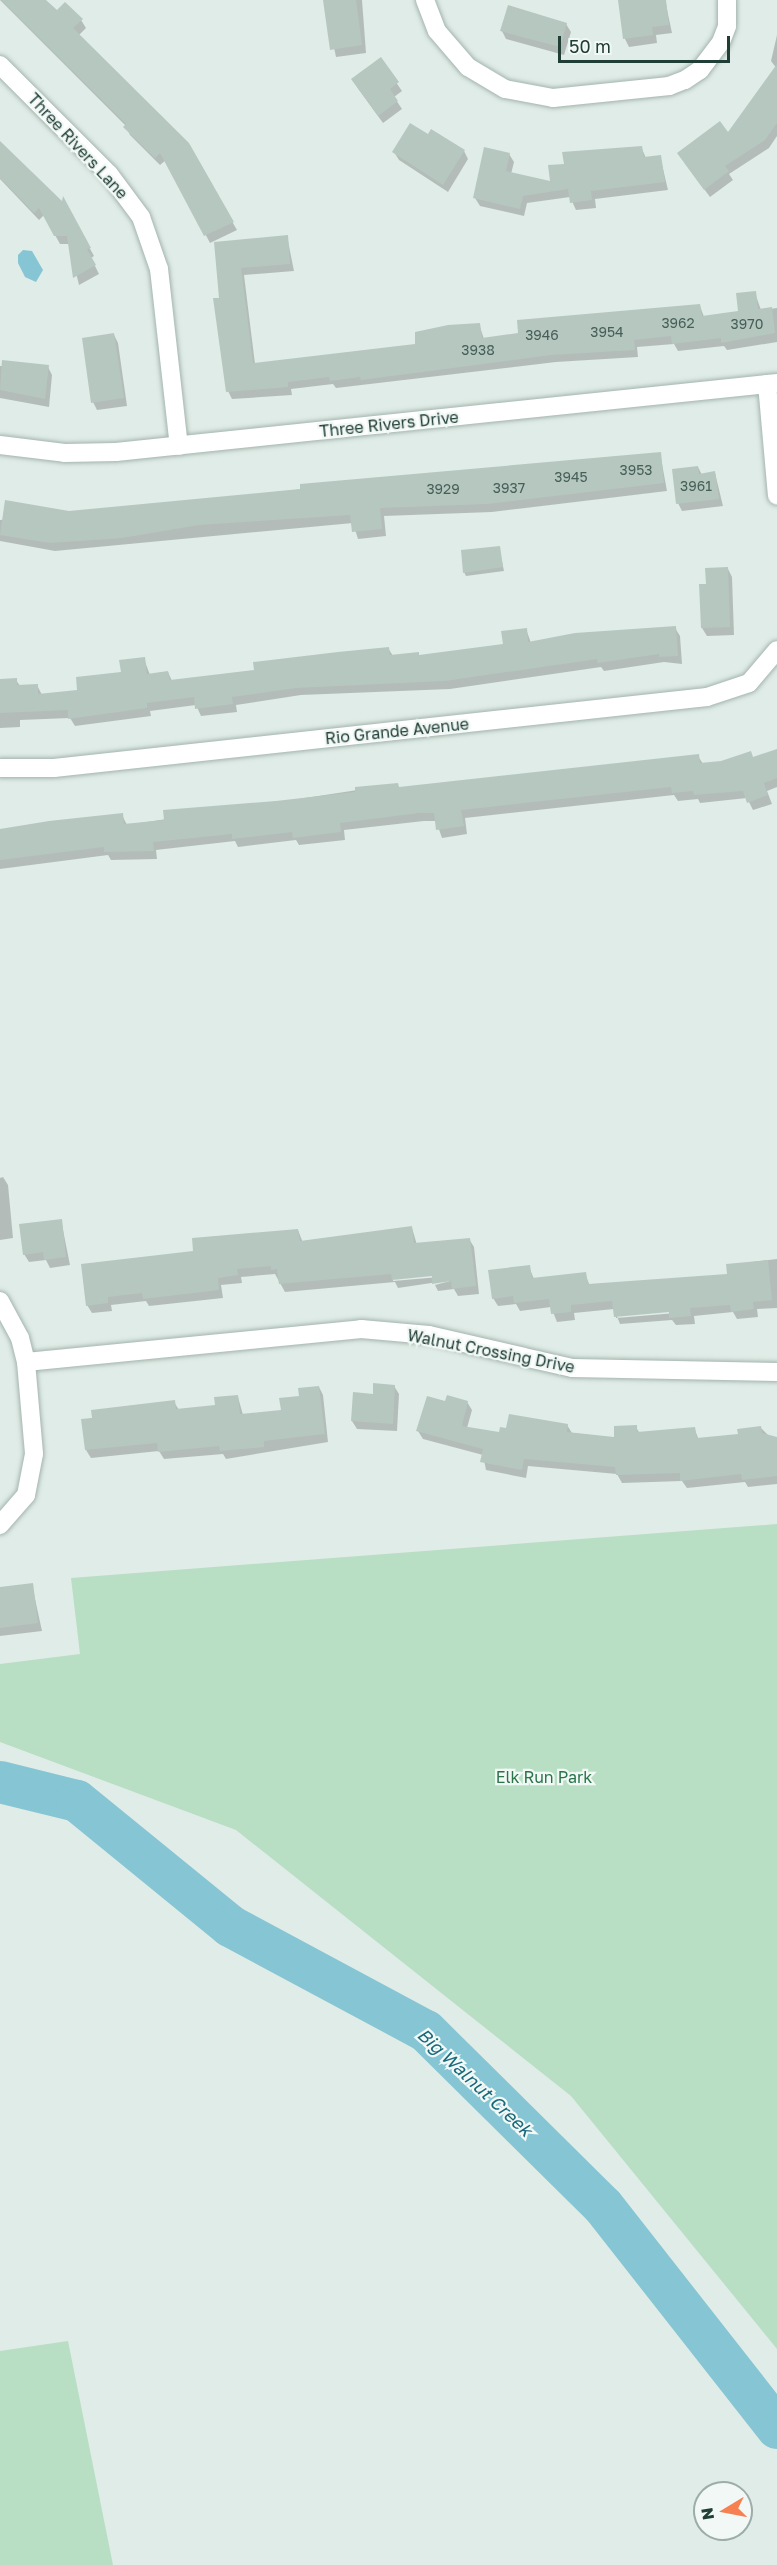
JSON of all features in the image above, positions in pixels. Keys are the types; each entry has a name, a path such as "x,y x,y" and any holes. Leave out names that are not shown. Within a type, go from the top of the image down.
{"street":[{"path":"425,0 437,30 451,50 486,80 529,95 593,94 669,86 700,70 721,42 727,26 727,0"},
{"name":"Three Rivers Lane","path":"0,65 109,174 141,217 159,269 179,446"},
{"path":"772,383 777,496"},
{"name":"Three Rivers Drive","path":"0,445 65,453 179,446 772,383"},
{"name":"Rio Grande Avenue","path":"0,768 54,768 707,697 749,682 777,650"},
{"path":"0,1301 20,1338 26,1362 34,1454 31,1476 20,1504 0,1525"},
{"name":"Walnut Crossing Drive","path":"26,1362 361,1329 429,1335 572,1368 777,1372"}],"green space":[{"name":"Elk Run Park","path":"777,1524 777,2349 571,2096 236,1830 0,1742 0,1664 80,1654 71,1578"},
{"path":"68,2341 113,2565 0,2565 0,2351"}],"water":[{"path":"23,250 32,251 43,270 36,282 25,277 18,263 18,255"}],"building":[{"path":"1,0 46,0 57,10 65,2 83,19 73,28 189,143 234,222 204,236 160,153 155,158 123,127 126,124"},
{"path":"323,0 356,0 362,45 330,50"},
{"path":"618,0 666,0 669,25 652,27 653,35 623,39"},
{"path":"508,5 567,23 560,47 500,31"},
{"path":"381,57 399,82 390,89 398,101 378,116 351,79"},
{"path":"777,64 777,123 765,140 725,166 729,171 704,190 677,153 720,121 728,132"},
{"path":"410,123 428,134 431,129 465,150 443,185 392,152"},
{"path":"0,141 62,201 63,196 91,248 87,249 96,265 73,278 67,236 54,236 39,208 34,213 0,178"},
{"path":"642,146 644,157 661,155 665,182 591,191 592,200 570,203 568,189 523,196 520,209 473,198 484,147 510,153 506,171 550,181 548,165 564,164 562,152"},
{"path":"288,235 290,264 241,268 253,363 415,344 415,332 448,325 480,323 482,338 518,333 517,320 700,304 702,316 738,311 736,293 756,291 758,309 772,307 775,333 721,343 721,338 672,344 671,336 634,340 635,350 551,355 361,380 360,377 330,381 329,377 288,382 288,387 226,392 213,298 219,298 214,242"},
{"path":"114,333 124,398 91,403 82,338"},
{"path":"2,360 49,365 45,399 0,390"},
{"path":"661,452 664,483 487,504 380,508 382,529 352,532 350,515 199,525 122,538 50,543 0,535 5,500 69,511 300,489 300,484"},
{"path":"698,466 699,474 715,471 719,499 676,504 672,469"},
{"path":"500,546 503,567 463,573 461,550"},
{"path":"728,567 730,627 701,628 699,584 706,584 705,568"},
{"path":"676,626 678,656 659,657 659,654 598,663 597,659 445,681 296,688 232,697 233,704 195,709 194,697 147,703 147,708 68,719 68,710 0,713 0,679 17,678 17,685 38,684 38,694 77,690 76,677 121,672 119,660 145,657 147,674 168,671 170,680 254,670 253,662 338,652 389,647 390,655 419,652 419,655 503,644 501,631 527,628 528,642 575,633"},
{"path":"777,749 777,778 764,783 768,795 747,803 743,791 694,795 693,791 672,793 671,787 461,810 464,826 436,830 434,813 419,813 340,823 341,832 293,838 292,832 232,839 232,834 153,842 154,851 104,852 104,847 0,860 0,829 49,821 123,813 124,824 164,820 163,810 355,792 355,787 398,783 399,787 699,754 700,763 721,761 751,751 753,757"},
{"path":"62,1219 66,1257 44,1260 43,1252 23,1255 19,1224"},
{"path":"412,1226 414,1243 470,1238 476,1286 452,1289 451,1281 432,1284 432,1276 392,1280 391,1274 279,1284 277,1269 271,1270 271,1266 237,1269 238,1275 218,1278 219,1290 143,1299 142,1293 108,1297 108,1303 86,1306 81,1264 193,1251 192,1238 298,1229 300,1241"},
{"path":"768,1260 772,1300 753,1302 754,1309 731,1312 730,1305 690,1308 691,1316 669,1318 669,1312 614,1317 612,1301 571,1305 571,1312 551,1314 549,1299 514,1303 513,1296 492,1299 488,1270 530,1265 532,1278 586,1272 588,1284 727,1274 726,1264"},
{"path":"373,1383 395,1385 393,1424 351,1421 353,1392 373,1394"},
{"path":"319,1386 325,1434 264,1441 264,1447 220,1451 219,1446 158,1452 157,1443 85,1450 81,1419 92,1418 91,1410 175,1400 176,1409 215,1405 214,1397 238,1395 240,1414 281,1410 279,1398 299,1396 298,1388"},
{"path":"447,1395 468,1401 462,1426 499,1432 500,1427 506,1428 509,1414 568,1424 567,1432 614,1437 614,1426 637,1425 637,1432 695,1427 697,1438 738,1434 737,1429 761,1426 762,1433 777,1437 777,1476 742,1480 741,1474 680,1481 680,1473 616,1475 615,1467 524,1459 522,1470 480,1462 483,1449 416,1431 427,1396 445,1401"},
{"path":"33,1583 38,1623 0,1628 0,1587"}],"waterway":[{"name":"Big Walnut Creek","path":"0,1782 77,1801 230,1926 426,2031 603,2206 777,2428"}]}
